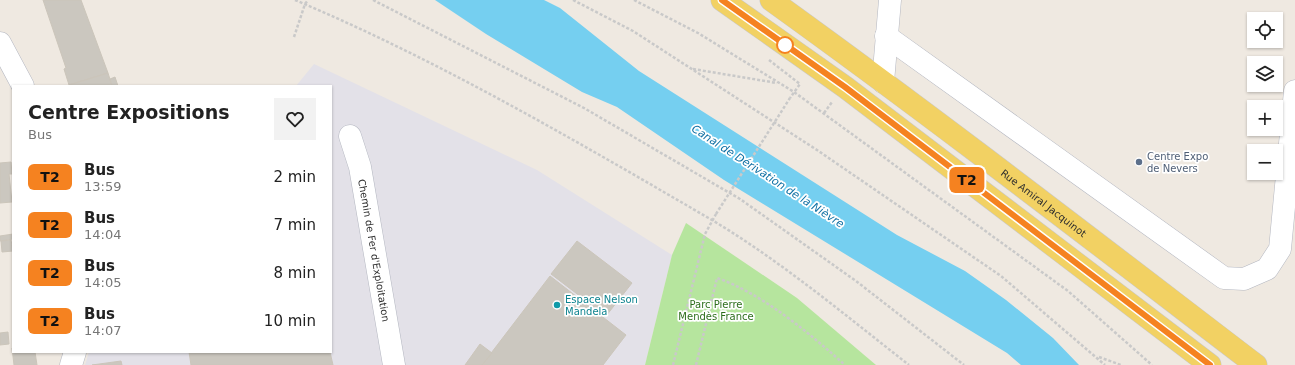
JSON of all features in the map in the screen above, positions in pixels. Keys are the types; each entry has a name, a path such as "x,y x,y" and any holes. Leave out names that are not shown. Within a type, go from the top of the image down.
{"main road":[{"path":"722,0 845,87 1210,365"},
{"name":"Rue Amiral Jacquinot","path":"772,0 883,82 1256,365"}],"street":[{"path":"883,82 890,0"},
{"path":"886,36 1224,278 1244,279 1267,269 1280,249 1295,91"},
{"path":"0,43 22,85"},
{"name":"Chemin de Fer d'Exploitation","path":"350,136 360,167 394,365"},
{"path":"71,365 75,353"}],"path":[{"path":"295,0 376,36 543,122 712,220 735,234 820,296 909,365"},
{"path":"294,37 305,4 308,0"},
{"path":"374,0 584,108 740,199 856,281 964,365"},
{"path":"573,0 633,31 824,154 1001,276 1106,365"},
{"path":"634,0 698,33 794,92 1068,291 1152,365"},
{"path":"691,69 779,83"},
{"path":"673,365 705,234 712,220 794,92"},
{"path":"696,365 717,278 737,285 804,330 845,365"},
{"path":"1096,356 1121,365"}],"shaded area":[{"path":"314,64 537,170 672,255 645,365 85,365 89,353 332,353 332,85 297,85"}],"green space":[{"name":"Parc Pierre Mendès France","path":"686,223 797,298 876,365 645,365 672,255"}],"water":[{"name":"Canal de Dérivation de la Nièvre","path":"435,0 544,0 560,8 639,71 897,235 965,271 1006,300 1053,338 1079,365 1021,365 1007,353 724,180 617,107 582,92 486,34"}],"building":[{"path":"43,0 81,0 108,73 69,85 64,69 66,68"},
{"path":"108,73 112,85 69,85"},
{"path":"115,77 118,85 112,85 110,79"},
{"path":"11,162 12,174 9,174 12,202 0,203 0,163"},
{"path":"12,234 12,239 0,241 0,236"},
{"path":"11,240 12,251 2,252 1,241"},
{"path":"577,241 632,283 606,316 551,274"},
{"name":"Espace Nelson Mandela","path":"550,276 626,335 603,365 482,365"},
{"path":"8,332 9,344 0,345 0,333"},
{"path":"480,344 492,353 482,365 465,365"},
{"path":"13,353 35,353 37,365 14,365"},
{"path":"189,353 330,353 333,365 191,365"},
{"path":"121,361 122,365 92,365"}],"bus line":[{"name":"T2","path":"722,0 845,87 1210,365"}],"place":[{"name":"Centre Expo de Nevers","path":"1139,162"},
{"name":"Espace Nelson Mandela","path":"557,305"}]}
